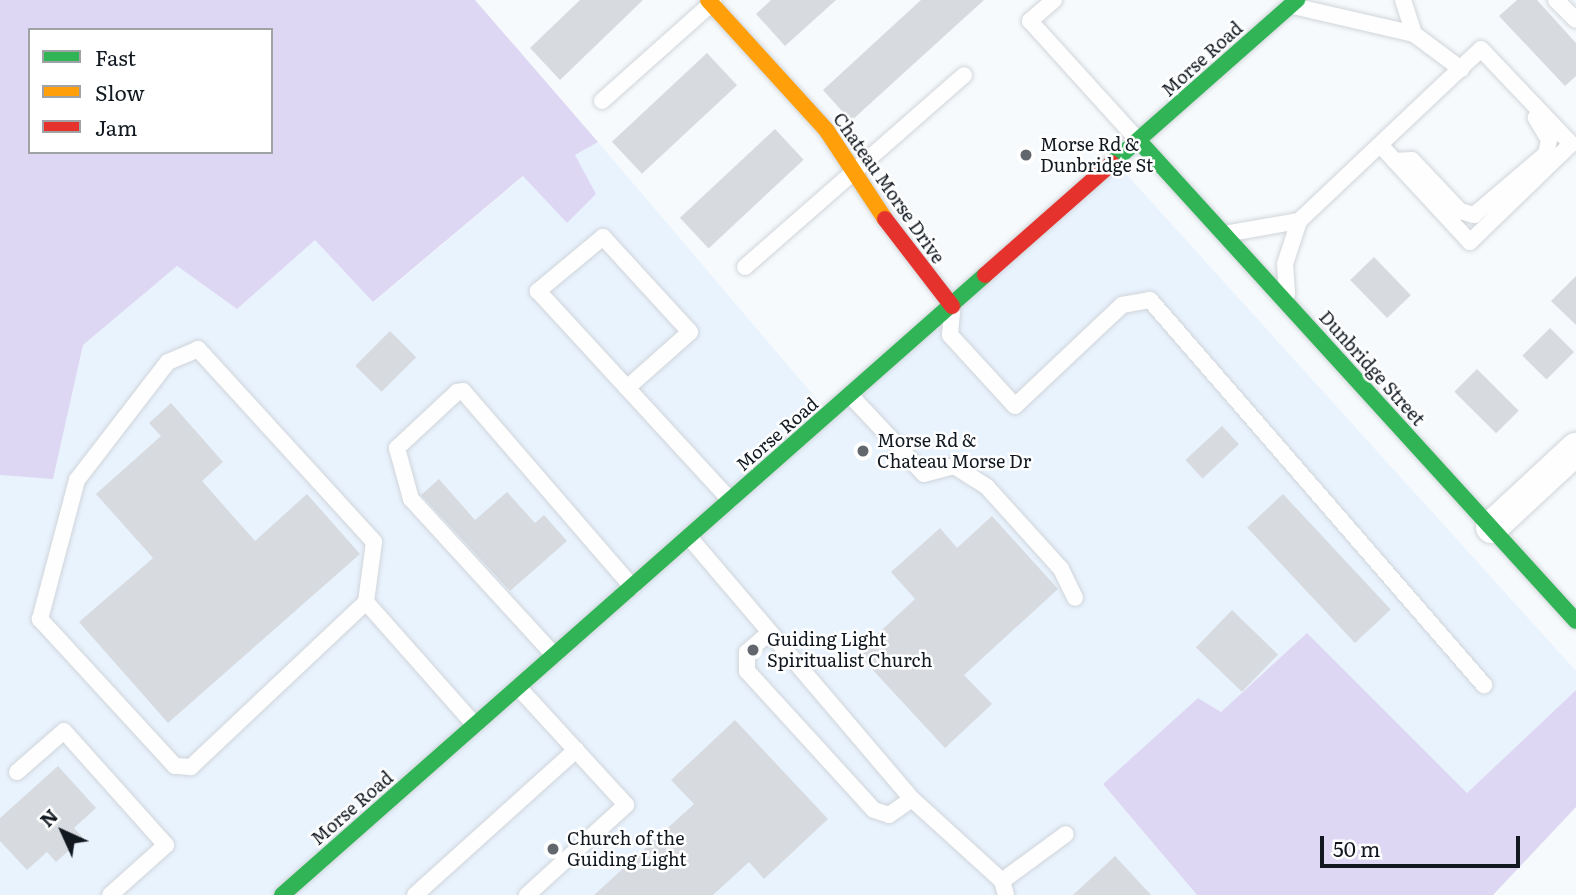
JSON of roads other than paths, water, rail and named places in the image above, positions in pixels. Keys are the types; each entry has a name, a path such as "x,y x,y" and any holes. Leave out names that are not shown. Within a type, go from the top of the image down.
{"main road":[{"name":"Chateau Morse Drive","path":"712,1 827,131 903,246 952,306"},
{"name":"Morse Road","path":"282,895 1294,2"},
{"name":"Dunbridge Street","path":"1139,141 1576,621"}],"street":[{"path":"1492,527 1576,449"}],"lane":[{"path":"1054,0 1030,21 1139,141"},
{"path":"1262,0 1277,18"},
{"path":"1403,0 1414,34"},
{"path":"1556,0 1576,20"},
{"path":"602,101 712,1"},
{"path":"1294,2 1414,34 1461,69"},
{"path":"1288,304 1285,264 1299,221 1461,69 1486,54"},
{"path":"1381,146 1470,242 1571,144 1486,54"},
{"path":"1395,161 1412,160 1460,211 1474,215 1536,164 1549,140 1543,125 1495,75 1486,54"},
{"path":"745,267 964,75"},
{"path":"1223,234 1299,221"},
{"path":"627,388 690,332 603,237 538,291 627,388 730,500"},
{"path":"952,306 950,335 1015,406 1122,305 1150,300 1484,685"},
{"path":"366,602 191,766 175,766 40,619 76,480 168,362 198,349 374,542 366,602 475,725"},
{"path":"554,655 411,499 397,449 457,392 463,391 632,587"},
{"path":"850,395 924,474 954,466 987,488 1061,569 1075,598"},
{"path":"689,537 912,799 1004,888 1066,834"},
{"path":"769,634 747,652 747,671 874,810 890,815 912,799"},
{"path":"518,687 626,805 527,895"},
{"path":"17,772 64,732 166,845 110,895"},
{"path":"415,895 576,750"}],"place":[{"name":"Morse Rd & Dunbridge St","path":"1026,155"},
{"name":"Morse Rd & Chateau Morse Dr","path":"863,451"},
{"name":"Guiding Light Spiritualist Church","path":"753,650"},
{"name":"Church of the Guiding Light","path":"553,849"}]}
